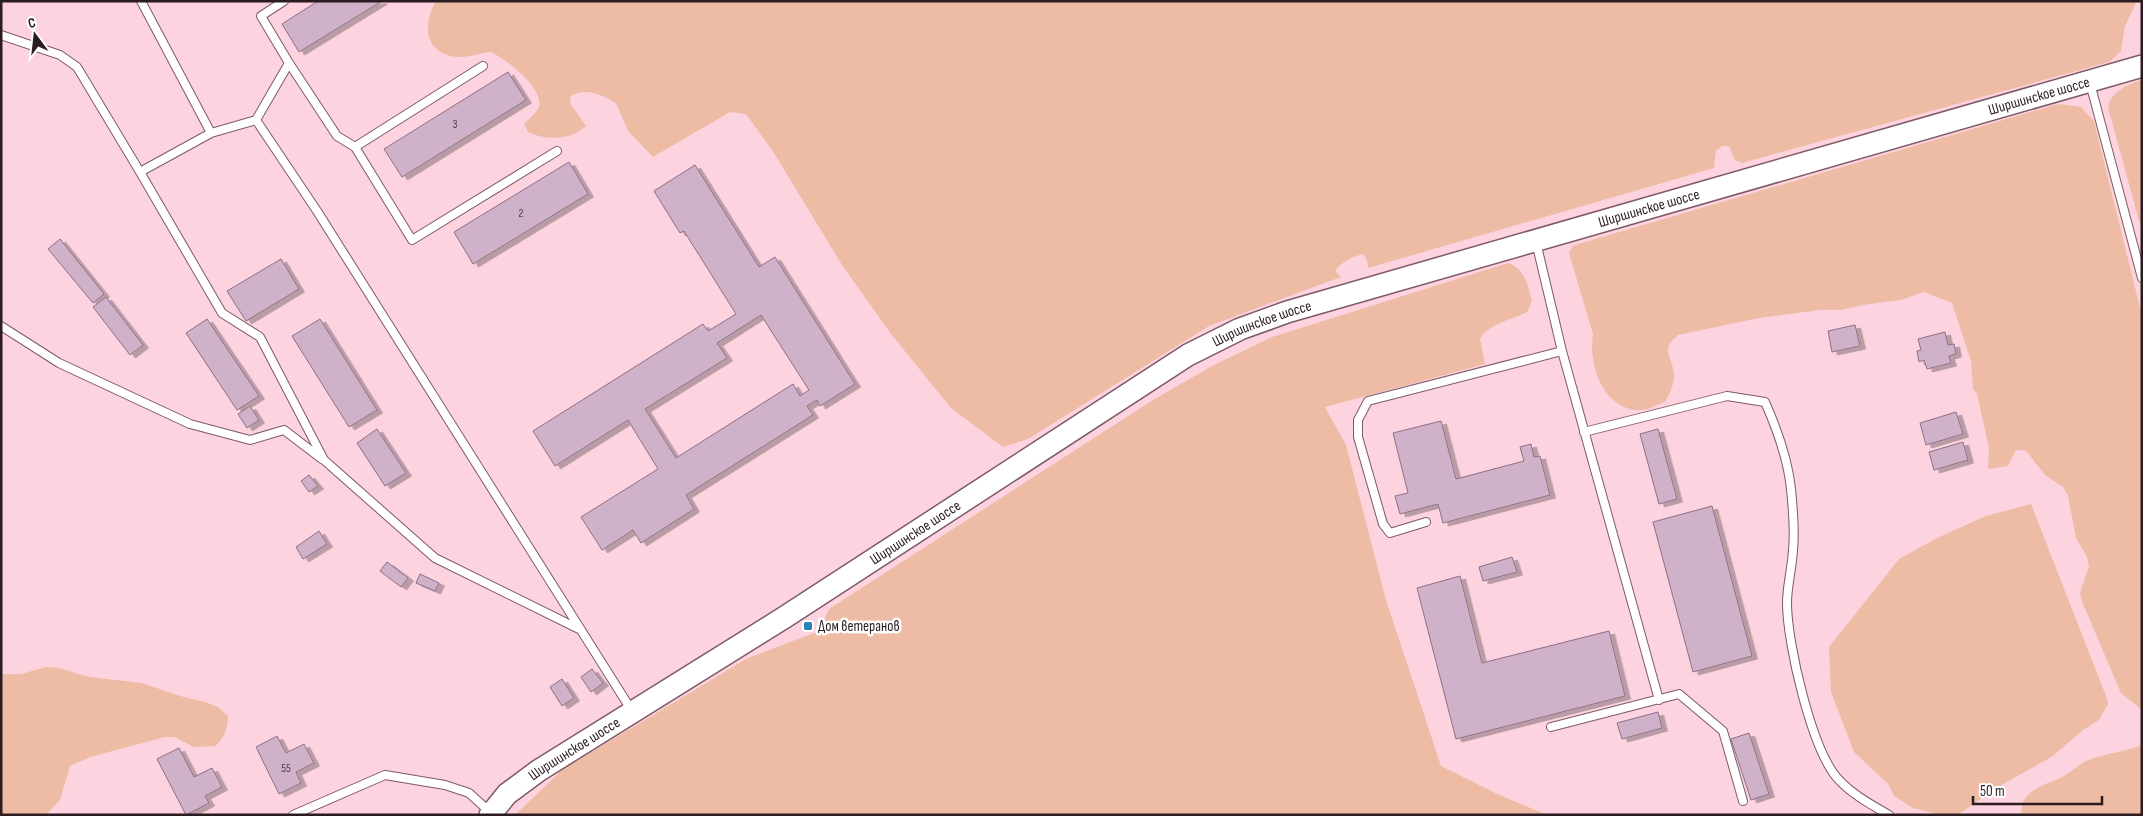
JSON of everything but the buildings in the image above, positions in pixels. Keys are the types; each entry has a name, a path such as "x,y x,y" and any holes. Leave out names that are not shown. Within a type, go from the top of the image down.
{"main road":[{"name":"Ширшинское шоссе","path":"491,814 507,794 538,771 633,713 1188,355 1240,329 1287,312 2142,66"}],"lane":[{"path":"141,1 211,133"},
{"path":"284,1 261,16 337,136 355,147 412,240 557,151"},
{"path":"1,35 60,55 77,67 222,313 260,337 324,460"},
{"path":"140,172 211,133 256,120 289,63"},
{"path":"355,147 483,66"},
{"path":"2089,81 2139,253 2142,278"},
{"path":"256,120 318,211 633,713"},
{"path":"1536,240 1562,352 1659,700"},
{"path":"1,326 59,363 190,424 250,440 284,430 324,460 435,558 580,630"},
{"path":"1426,522 1390,533 1383,524 1358,437 1358,420 1368,401 1562,352"},
{"path":"1584,432 1728,396 1765,402 1778,430 1791,487 1794,548 1787,603 1792,645 1818,743 1821,752 1838,780 1889,815"},
{"path":"1551,727 1679,694 1723,731 1743,801"},
{"path":"293,815 385,776 445,785 469,793 491,814"}],"shaded area":[{"path":"436,1 2137,1 2125,26 2121,51 2109,62 1742,163 1735,160 1729,146 1722,146 1716,151 1714,168 1368,268 1367,260 1363,254 1355,257 1344,262 1335,271 1341,277 1209,326 1028,439 1003,447 951,408 891,334 842,265 774,153 746,114 730,112 653,157 628,131 616,103 594,93 582,92 571,96 570,103 586,126 573,134 558,138 535,135 528,132 524,124 538,109 539,99 522,74 505,60 491,52 463,57 451,56 434,47 430,40 428,21"},
{"path":"2142,80 2142,225 2139,221 2108,107 2116,93 2126,86"},
{"path":"2058,104 2081,107 2094,121 2142,316 2142,710 2121,693 2083,604 2080,593 2089,566 2087,557 2076,538 2068,496 2063,487 2045,475 2026,451 2016,450 2008,466 1988,469 1989,448 1977,394 1973,389 1971,361 1952,303 1924,292 1901,300 1862,305 1842,310 1820,310 1759,318 1678,335 1672,340 1668,350 1674,379 1665,402 1647,409 1635,410 1624,407 1614,401 1606,392 1595,370 1592,345 1593,334 1569,253 1572,247 1578,244"},
{"path":"1508,263 1514,265 1522,273 1532,301 1527,312 1489,329 1480,339 1485,364 1325,407 1346,445 1386,600 1441,766 1495,793 1547,815 515,815 562,770 746,659 819,631 829,609 1153,400 1212,366 1272,337"},
{"path":"2031,504 2108,704 2099,720 2083,730 2053,756 1993,790 1958,815 1941,815 1913,808 1894,796 1888,784 1854,752 1831,692 1829,647 1899,559 1937,538 1986,516"},
{"path":"46,667 59,668 89,677 142,683 205,702 218,707 228,716 225,733 215,746 194,747 175,737 165,737 90,757 70,766 60,800 46,815 1,815 1,674 21,674"},
{"path":"2142,745 2142,815 2022,815 2024,800 2034,790 2064,776 2089,760"}],"place":[{"name":"Дом ветеранов","path":"808,626"}]}
